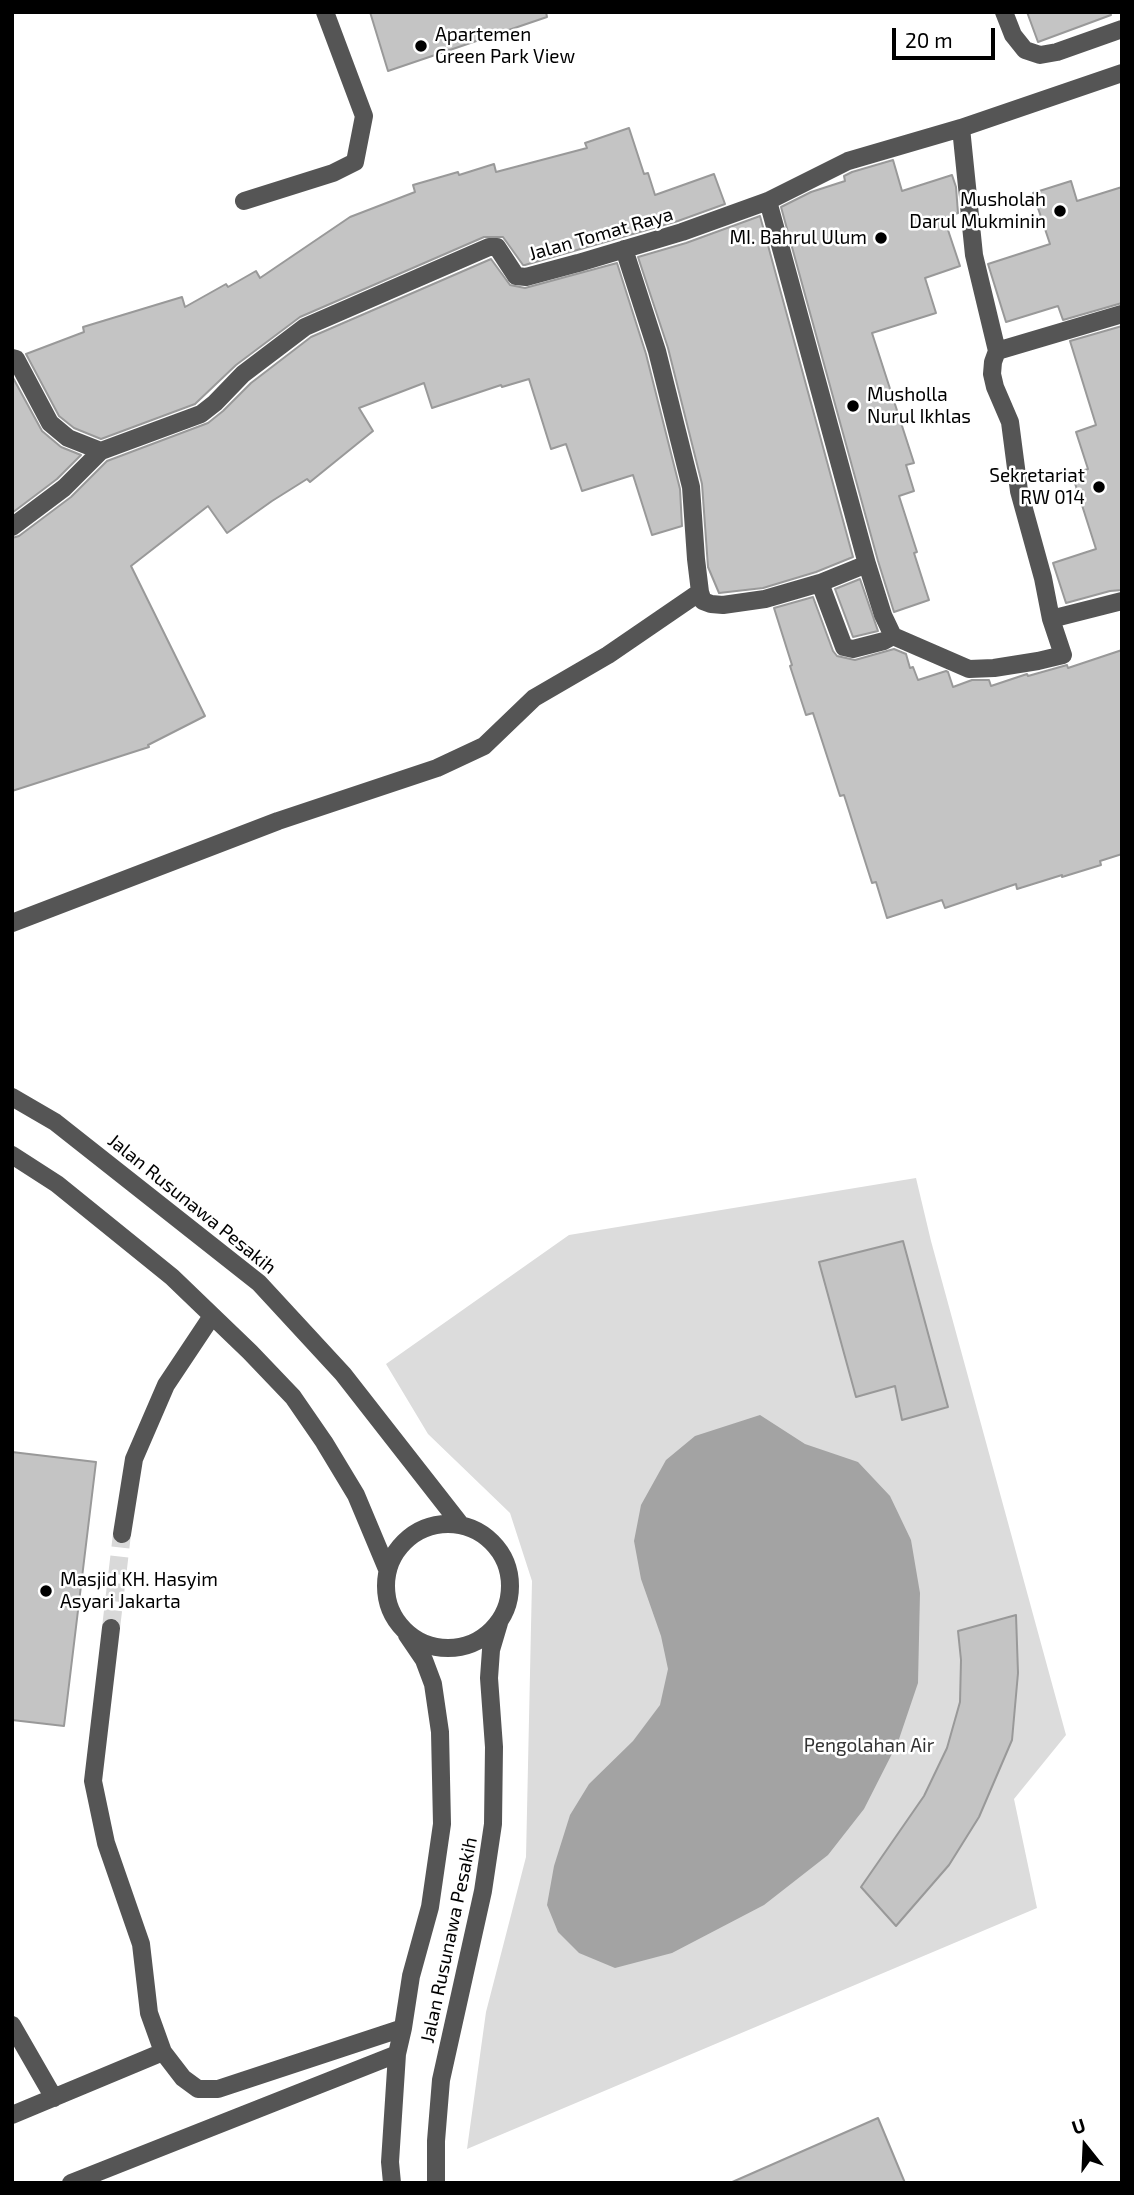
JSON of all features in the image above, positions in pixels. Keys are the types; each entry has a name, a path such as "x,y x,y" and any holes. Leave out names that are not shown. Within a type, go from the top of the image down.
{"street":[{"path":"244,201 333,173 355,162 364,116 325,12"},
{"path":"1004,12 1013,35 1025,50 1040,55 1122,29"},
{"name":"Jalan Tomat Raya","path":"101,451 201,414 243,374 305,327 467,256 495,246 516,276 526,277 682,232 768,201 848,161 961,128 1122,73"},
{"path":"820,583 844,647 853,649 892,636 969,669 994,668 1063,655 1051,619 1043,578 1019,491 1010,422 992,374 997,351 974,255 961,128"},
{"path":"768,201 867,564 892,636"},
{"path":"624,249 657,351 691,487 699,592 703,601 723,605 765,598 820,583 867,564"},
{"path":"997,351 1122,314"},
{"path":"12,358 16,359 50,423 68,438 101,451 64,488 12,527"},
{"path":"12,923 278,821 437,768 484,746 534,698 608,654 699,592"},
{"path":"1051,619 1122,601"},
{"name":"Jalan Rusunawa Pesakih","path":"12,1097 55,1122 259,1283 343,1374 461,1525"},
{"path":"12,1155 57,1184 172,1277 293,1396 356,1495 387,1569"},
{"path":"122,1534 134,1459 166,1385 212,1316"},
{"path":"434,1525 461,1525 489,1538 499,1550 507,1564 511,1594 499,1623 484,1637 466,1646 445,1649 425,1644 407,1634 397,1624 386,1597 387,1569 400,1545 422,1529 434,1525"},
{"name":"Jalan Rusunawa Pesakih","path":"436,2183 441,2080 483,1891 493,1824 494,1747 489,1678 491,1650 499,1623"},
{"path":"111,1628 93,1781 106,1843 141,1944 149,2013 163,2052 183,2078 198,2089 218,2089 403,2028"},
{"name":"Jalan Rusunawa Pesakih","path":"392,2183 390,2162 397,2054 411,1976 429,1908 442,1824 440,1732 433,1684 424,1660 407,1634"},
{"path":"12,2025 54,2098"},
{"path":"12,2115 163,2052"},
{"path":"71,2183 397,2054"}],"green space":[{"name":"Pengolahan Air","path":"916,1178 1066,1735 1014,1799 1037,1908 467,2149 486,2012 526,1857 532,1581 510,1513 428,1434 386,1364 569,1235"}],"shaded area":[{"path":"760,1415 805,1444 858,1462 890,1496 911,1540 920,1593 918,1683 898,1742 864,1809 828,1855 764,1905 672,1953 615,1968 579,1953 558,1932 547,1905 554,1866 570,1815 589,1784 633,1741 660,1705 668,1669 661,1636 641,1579 634,1541 641,1505 666,1460 695,1436"}],"building":[{"name":"Apartemen Green Park View","path":"370,12 546,12 547,17 388,71"},
{"path":"1027,12 1110,12 1111,15 1038,42"},
{"path":"629,128 644,174 648,173 655,195 714,174 725,204 678,221 525,265 503,237 484,237 300,317 236,365 195,404 101,439 74,428 59,416 26,354 84,332 83,327 182,297 185,307 256,271 260,278 350,217 415,192 413,185 494,164 496,172 587,148 585,143"},
{"path":"893,160 902,191 952,175 958,213 944,218 960,266 925,278 936,313 872,333 914,463 906,465 914,491 899,496 929,600 894,612 781,207 811,192 845,181 844,176 852,172"},
{"path":"1071,181 1077,201 1122,187 1122,303 1063,320 1058,306 1006,322 988,264 1050,244 1033,193"},
{"path":"760,216 853,557 816,572 763,588 719,593 708,567 702,484 668,348 638,257"},
{"path":"491,259 510,285 525,288 617,263 646,354 680,489 682,526 652,535 633,475 582,491 566,444 551,449 529,379 502,387 501,385 432,408 424,383 359,408 373,431 310,482 307,479 227,533 208,506 131,566 205,716 148,745 149,747 12,791 12,538 19,536 71,497 107,461 208,423 251,383 311,337"},
{"path":"1122,326 1122,590 1066,603 1053,563 1096,549 1072,474 1088,469 1076,432 1096,425 1070,341"},
{"path":"12,376 42,431 61,447 81,455 57,479 12,513"},
{"path":"860,579 878,631 853,637 835,589"},
{"path":"813,597 837,656 855,660 894,649 906,654 910,668 913,667 918,680 946,671 953,687 972,680 989,680 991,686 1027,674 1028,676 1067,665 1068,668 1122,650 1122,854 1100,861 1101,865 1062,877 1017,889 1016,884 945,908 942,900 887,918 876,882 872,883 844,795 840,796 813,713 806,715 774,608"},
{"path":"903,1241 948,1407 902,1420 895,1386 856,1397 819,1262"},
{"name":"Masjid KH. Hasyim Asyari Jakarta","path":"12,1452 96,1462 64,1726 12,1720"},
{"path":"1016,1615 1018,1673 1012,1740 979,1817 949,1865 896,1926 861,1887 924,1796 947,1748 960,1702 961,1660 958,1631"},
{"path":"878,2118 905,2183 730,2183"}],"tunnel":[{"path":"111,1628 122,1534"}],"place":[{"name":"Apartemen Green Park View","path":"421,46"},
{"name":"Musholah Darul Mukminin","path":"1060,211"},
{"name":"MI. Bahrul Ulum","path":"881,238"},
{"name":"Musholla Nurul Ikhlas","path":"853,406"},
{"name":"Sekretariat RW 014","path":"1099,487"},
{"name":"Masjid KH. Hasyim Asyari Jakarta","path":"46,1591"}]}
